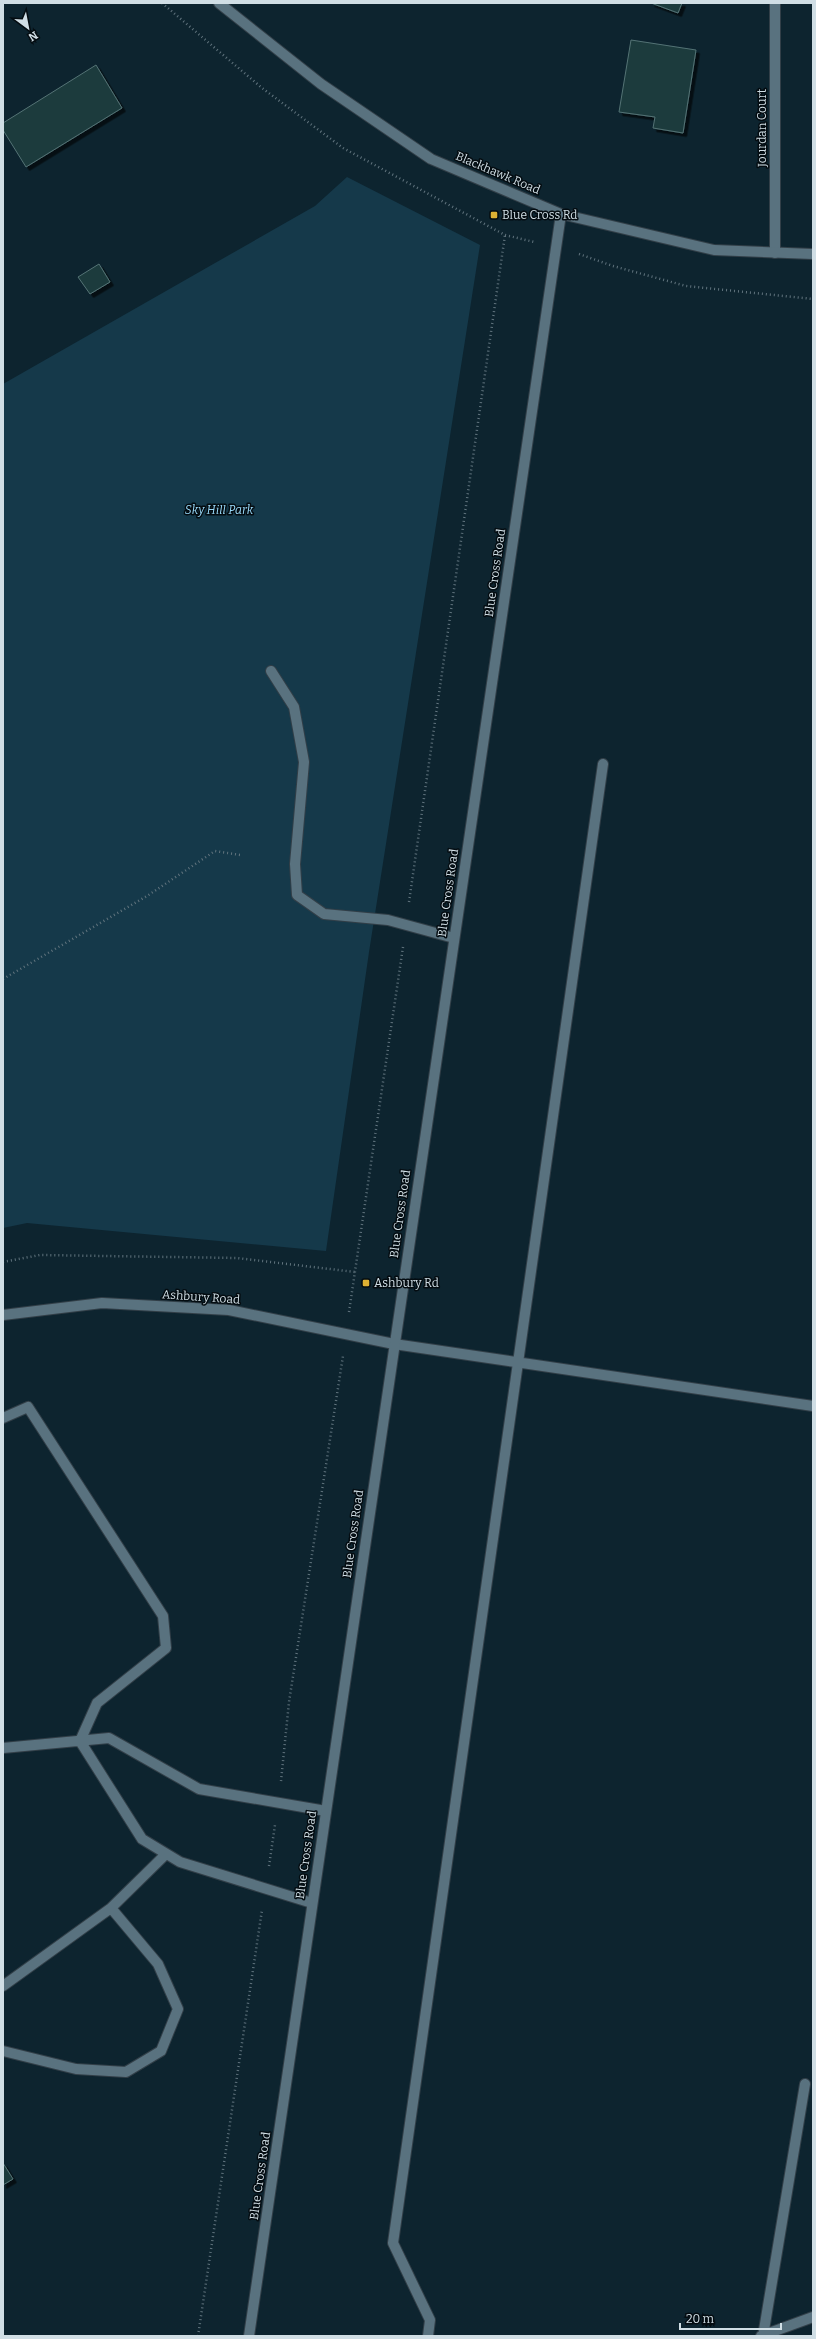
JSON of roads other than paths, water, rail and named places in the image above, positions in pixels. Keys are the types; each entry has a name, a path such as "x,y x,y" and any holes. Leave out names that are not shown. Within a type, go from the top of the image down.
{"street":[{"name":"Blackhawk Road","path":"218,3 321,84 431,159 561,214 714,250 813,254"},
{"name":"Jourdan Court","path":"775,3 776,253"},
{"name":"Blue Cross Road","path":"250,2336 312,1903 561,214"},
{"path":"271,670 294,707 304,762 295,864 297,895 324,914 388,920 454,938"},
{"path":"428,2336 430,2320 393,2243 517,1362 604,764"},
{"name":"Ashbury Road","path":"3,1315 102,1303 229,1310 394,1344 813,1406"},
{"path":"3,1418 28,1407 163,1616 166,1648 97,1702 80,1741"},
{"path":"3,1748 109,1738 199,1789 326,1811"},
{"path":"80,1741 142,1839 180,1862 312,1903"},
{"path":"3,1986 110,1908 166,1854"},
{"path":"3,2050 76,2069 126,2072 161,2052 178,2009 158,1964 110,1908"},
{"path":"762,2336 806,2084"},
{"path":"762,2336 813,2317"}],"place":[{"name":"Blue Cross Rd","path":"494,215"},
{"name":"Ashbury Rd","path":"366,1283"}],"park label":[{"name":"Sky Hill Park","path":"219,510"}]}
